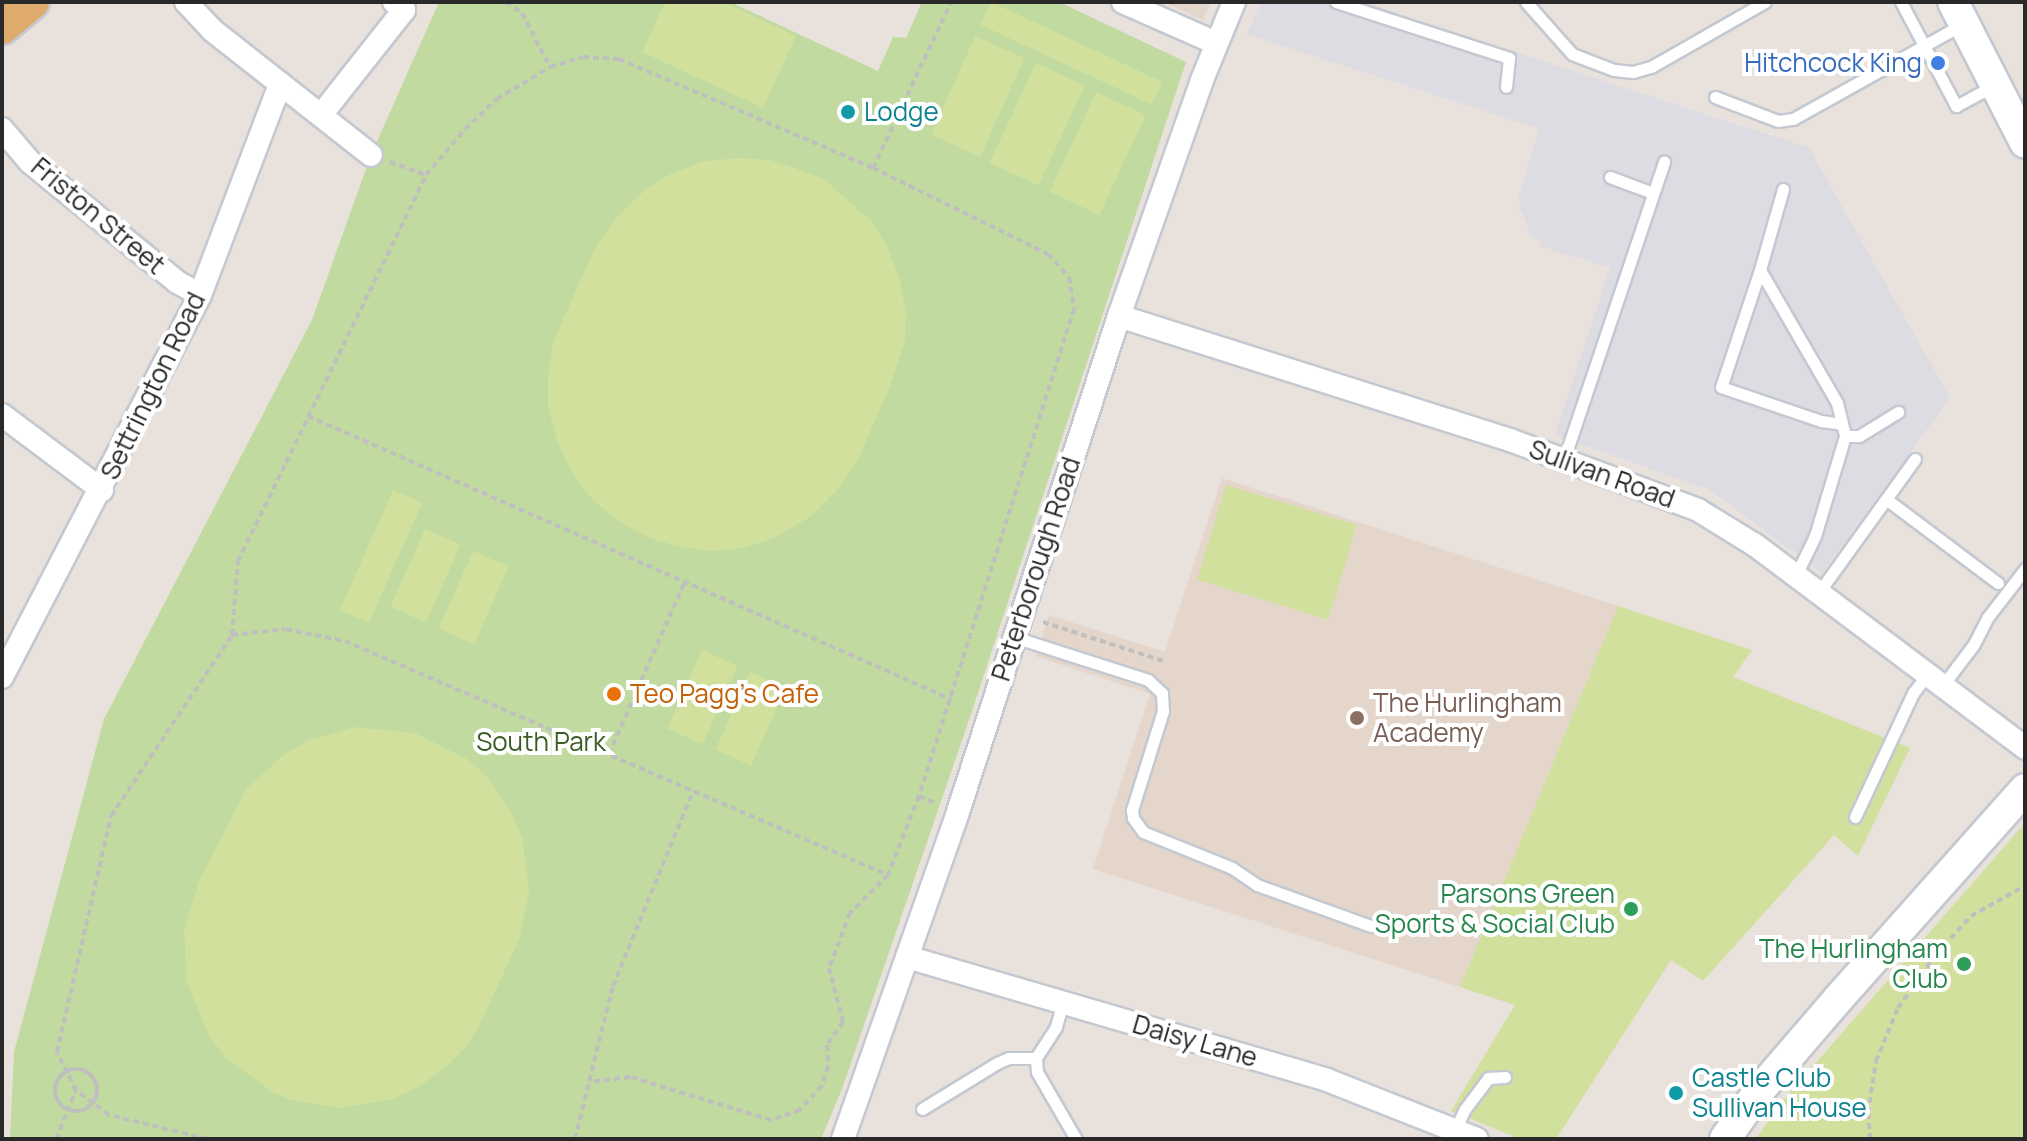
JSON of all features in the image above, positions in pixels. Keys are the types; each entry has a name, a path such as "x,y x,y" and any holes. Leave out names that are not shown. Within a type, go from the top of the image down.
{"main road":[{"path":"2,27 32,2"}],"street":[{"path":"186,2 212,30 371,155"},
{"path":"1123,2 1216,43"},
{"name":"Peterborough Road","path":"843,1139 907,957 1119,316 1216,43 1234,2"},
{"path":"321,115 405,5"},
{"path":"1958,13 2024,140"},
{"name":"Settrington Road","path":"2,677 102,490 200,295 280,84"},
{"name":"Friston Street","path":"2,129 30,162 177,282 200,295"},
{"name":"Sulivan Road","path":"1119,316 1564,459 1698,510 1796,575 2025,748"},
{"path":"2,415 102,490"},
{"path":"1725,1139 1759,1091 2025,789"},
{"name":"Daisy Lane","path":"907,957 1327,1080 1477,1139"}],"lane":[{"path":"1336,2 1509,58 1506,87"},
{"path":"1526,2 1572,54 1614,70 1633,72 1651,67 1765,2"},
{"path":"1901,2 1956,106 1996,85"},
{"path":"1715,97 1778,121 1793,119 1924,48 1958,13"},
{"path":"1564,459 1664,161"},
{"path":"1610,177 1653,193"},
{"path":"1783,189 1721,387 1859,436 1898,412"},
{"path":"1760,270 1837,403 1844,430 1815,536 1796,575"},
{"path":"1819,592 1915,459"},
{"path":"1886,499 1998,583"},
{"path":"1855,817 1913,693 1936,679 2025,569"},
{"path":"1013,637 1148,680 1162,693 1163,711 1132,810 1133,818 1143,832 1232,868 1257,885 1371,926"},
{"path":"1063,1002 1056,1027 1036,1058 1037,1072 1076,1139"},
{"path":"922,1109 997,1063 1009,1058 1036,1058"},
{"path":"1455,1130 1465,1109 1488,1078 1505,1077"}],"path":[{"path":"506,2 522,13 550,67"},
{"path":"873,168 951,2"},
{"path":"207,1139 109,1115 76,1090 57,1052 111,816 232,635 238,561 426,175 465,129 497,99 550,67 583,57 619,59 873,168 1048,254 1069,277 1074,293 1074,309 919,796 888,875 850,913 829,968 843,1022 827,1045 828,1066 822,1086 800,1110 771,1120 630,1077 589,1082"},
{"path":"371,155 426,175"},
{"path":"308,416 951,699"},
{"path":"609,754 685,581"},
{"path":"1043,622 1163,661"},
{"path":"232,635 286,629 345,641 888,875"},
{"path":"575,1139 613,986 693,791"},
{"path":"919,796 940,805"},
{"path":"1870,1139 1868,1113 1876,1061 1898,1008 1937,953 1971,916 2025,886"},
{"path":"80,1069 92,1076 97,1089 93,1103 82,1110 69,1109 56,1094 57,1081 66,1071 80,1069"},
{"path":"56,1139 76,1090"}],"shaded area":[{"path":"1163,2 1211,2 1203,20"},
{"path":"1261,2 1363,2 1809,148 1950,398 1822,573 1710,490 1555,435 1610,268 1540,246 1541,240 1529,236 1518,198 1539,129 1247,34"},
{"name":"The Hurlingham Academy","path":"1222,478 1618,606 1460,987 1093,869 1150,694 1035,656 1049,615 1165,652"}],"green space":[{"name":"South Park","path":"439,2 730,2 878,71 893,37 906,38 922,2 1059,2 1186,62 969,720 842,1089 821,1139 10,1139 14,1052 104,719 312,320 371,155"},
{"path":"665,2 723,2 796,36 763,108 642,52"},
{"path":"991,2 1162,82 1152,105 980,25"},
{"path":"975,36 1024,58 980,157 931,135"},
{"path":"1036,63 1085,86 1038,186 990,163"},
{"path":"1096,92 1146,115 1099,215 1050,192"},
{"path":"740,158 771,160 823,178 871,221 888,248 900,280 906,313 905,341 889,389 857,462 839,488 810,517 776,537 744,548 711,551 680,547 649,538 618,521 592,499 571,471 557,440 548,407 548,376 553,344 560,326 596,246 618,215 645,190 670,174 705,161"},
{"path":"1226,485 1357,525 1328,620 1197,580"},
{"path":"393,490 422,503 369,623 340,610"},
{"path":"425,529 461,545 426,623 390,607"},
{"path":"473,551 509,567 474,645 438,629"},
{"name":"Parsons Green Sports & Social Club","path":"1618,606 1752,650 1733,677 1910,748 1858,856 1834,835 1703,981 1671,960 1556,1139 1520,1139 1451,1111 1515,1005 1460,987"},
{"path":"702,650 738,666 703,744 667,729"},
{"path":"750,672 786,688 751,766 715,750"},
{"path":"354,727 415,733 466,758 485,774 513,816 523,841 529,891 519,940 478,1028 464,1049 444,1069 418,1087 392,1099 339,1108 291,1100 271,1091 226,1058 209,1036 187,983 184,930 199,881 247,788 286,753 307,741"},
{"name":"The Hurlingham Club","path":"2025,823 2025,1139 1756,1139 1780,1104"}],"place":[{"name":"Hitchcock King","path":"1938,63"},
{"name":"Lodge","path":"848,112"},
{"name":"Teo Pagg's Cafe","path":"614,694"},
{"name":"The Hurlingham Academy","path":"1357,718"},
{"name":"Parsons Green Sports & Social Club","path":"1631,909"},
{"name":"The Hurlingham Club","path":"1964,964"},
{"name":"Castle Club Sullivan House","path":"1676,1093"}]}
